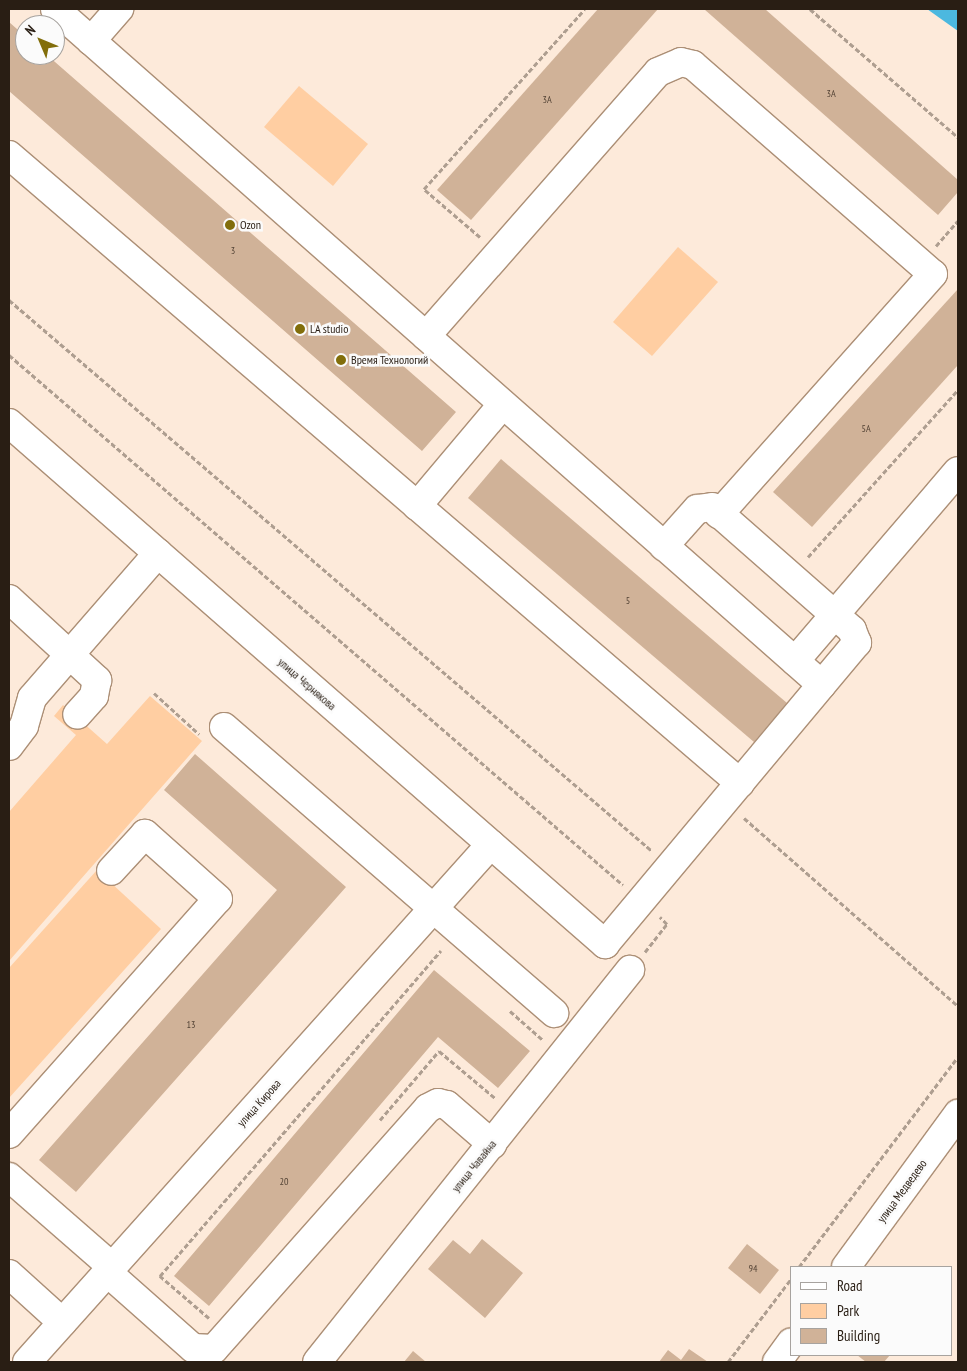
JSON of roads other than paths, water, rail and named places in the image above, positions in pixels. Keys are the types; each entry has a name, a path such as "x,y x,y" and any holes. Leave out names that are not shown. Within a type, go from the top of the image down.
{"street":[{"path":"55,9 822,685"},
{"path":"91,41 119,9"},
{"path":"426,336 658,72 681,62 704,73 933,274 719,514"},
{"path":"9,155 417,506 732,792 857,643 852,630 712,507 701,506 664,546"},
{"path":"417,506 504,404"},
{"name":"улица Чернякова","path":"9,423 605,944 732,792"},
{"path":"795,662 958,470"},
{"path":"9,746 24,726 32,698 158,553"},
{"path":"12,608 70,654 94,676 98,685 76,716"},
{"path":"224,727 432,910 554,1013"},
{"path":"9,1134 218,899 145,834 111,871"},
{"name":"улица Кирова","path":"27,1362 491,844"},
{"name":"улица Чавайна","path":"317,1362 630,970"},
{"path":"9,1177 193,1348 208,1351 221,1345 428,1108 438,1103 447,1105 492,1144"},
{"name":"улица Медведево","path":"847,1266 958,1114"},
{"path":"9,1274 62,1322"},
{"path":"777,1362 790,1344"}],"water":[{"path":"927,9 958,9 958,31"}],"place":[{"name":"Ozon","path":"230,225"},
{"name":"LА studio","path":"300,329"},
{"name":"Время Технологий","path":"341,360"}]}
